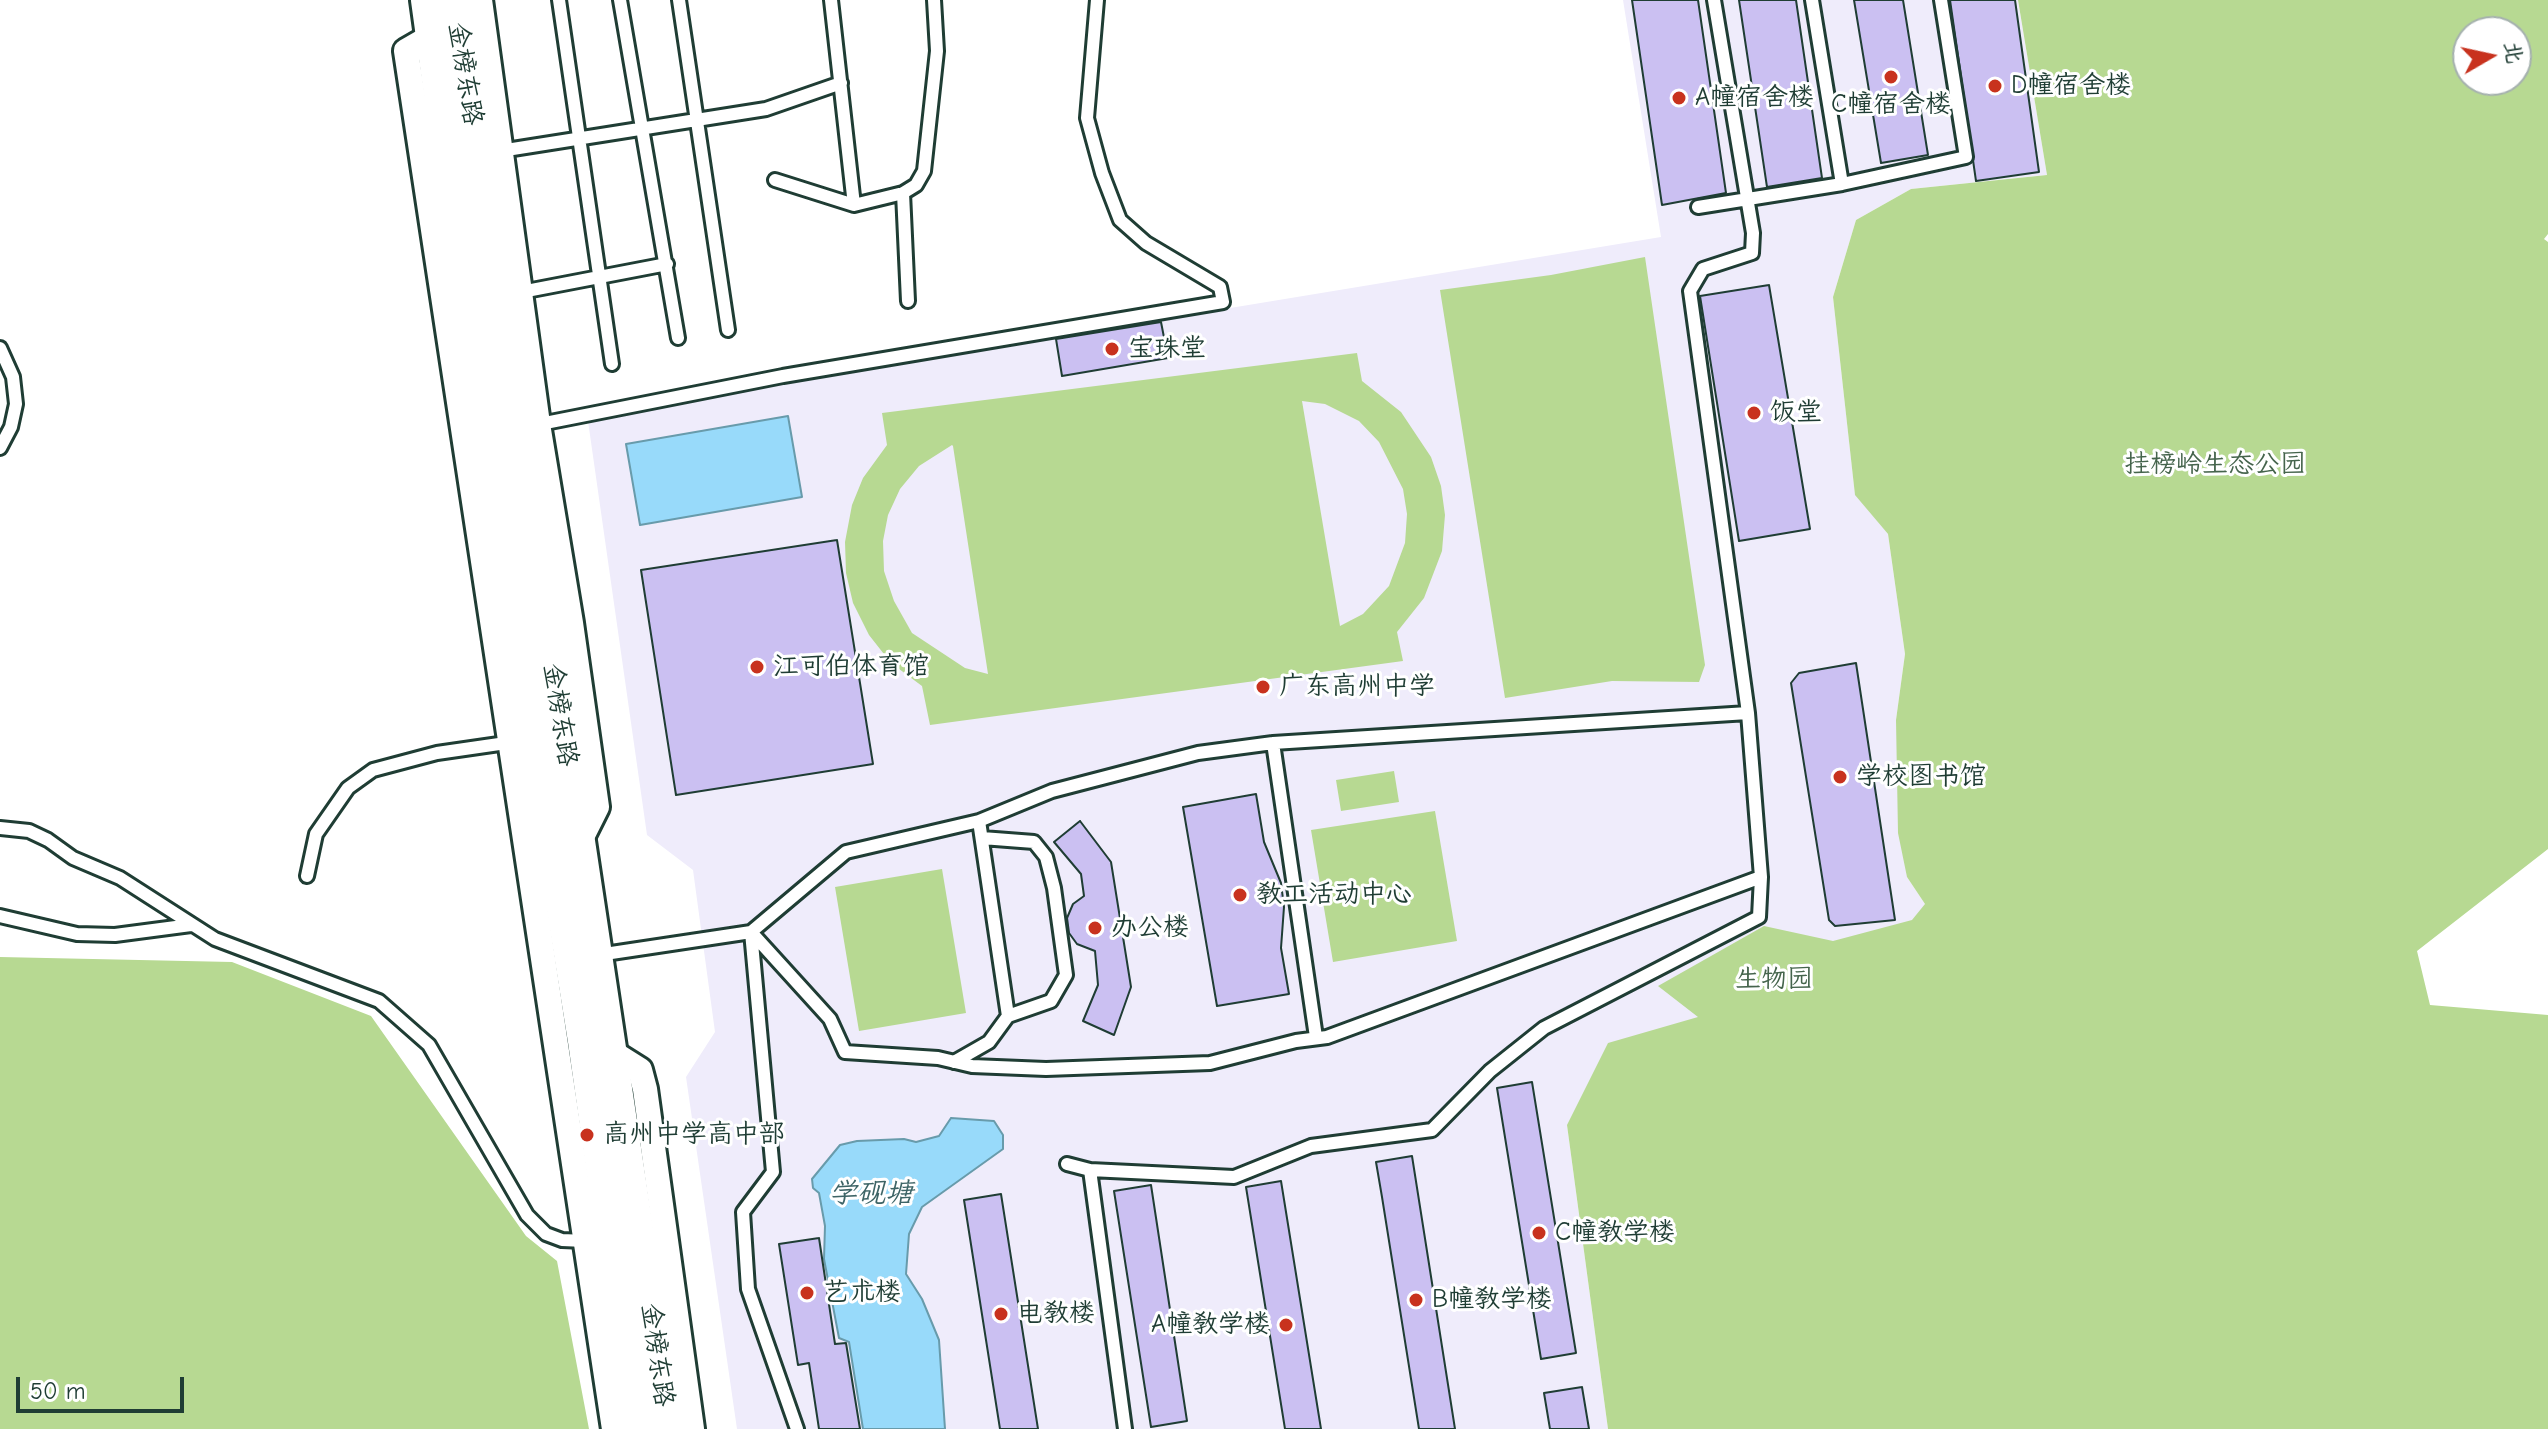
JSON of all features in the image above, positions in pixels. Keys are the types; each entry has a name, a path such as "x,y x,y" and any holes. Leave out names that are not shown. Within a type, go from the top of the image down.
{"street":[{"name":"金榜东路","path":"427,0 432,36 428,109 444,219 499,440 539,672 580,841 585,957 639,1429"},
{"name":"金榜东路","path":"453,0 490,152 509,294 499,440"},
{"path":"480,0 490,152"},
{"path":"499,440 522,741 585,1241 626,1330 614,1429"},
{"path":"499,440 597,807 580,841"},
{"name":"金榜东路","path":"539,672 522,741 613,1053 626,1330 667,1429"},
{"path":"613,1053 640,1070 645,1089 692,1429"}],"lane":[{"path":"559,0 612,364"},
{"path":"620,0 678,338"},
{"path":"679,0 728,330"},
{"path":"831,0 854,205"},
{"path":"775,180 854,205 903,193 916,185 924,171 937,51 934,0"},
{"path":"499,440 783,376 1223,302 1220,287 1146,243 1120,220 1087,118 1097,0"},
{"path":"1067,1164 1090,1170 1234,1177 1311,1146 1432,1130 1490,1071 1544,1028 1759,917 1761,877 1748,713 1690,291 1703,269 1752,253 1753,233 1714,0"},
{"path":"1812,0 1842,184"},
{"path":"1698,207 1842,184 1966,157 1941,0"},
{"path":"490,152 641,126 766,109 841,83"},
{"path":"903,193 908,301"},
{"path":"509,294 667,264"},
{"path":"0,348 13,377 16,404 11,427 0,448"},
{"path":"585,957 751,932 846,852 979,821 1052,791 1198,753 1273,743 1748,713"},
{"path":"307,876 316,834 348,788 373,770 437,753 522,741"},
{"path":"1273,743 1316,1037"},
{"path":"979,821 1008,1016"},
{"path":"0,828 29,831 48,840 73,858 120,878 215,939 379,1001 408,1023 448,1072 497,1168 527,1215 546,1234 585,1241"},
{"path":"954,1062 989,1042 1008,1016 1051,1001 1066,975 1054,888 1046,857 1034,842 982,838"},
{"path":"751,932 830,1019 845,1052 972,1066 1046,1069 1210,1063 1327,1037 1761,877"},
{"path":"0,916 77,934 115,935 191,925"},
{"path":"751,932 773,1172 743,1212 748,1289 797,1429"},
{"path":"1090,1170 1125,1429"}],"shaded area":[{"name":"广东高州中学","path":"1623,0 2018,0 2047,175 1911,189 1856,220 1833,297 1855,494 1888,534 1905,654 1896,720 1907,877 1925,904 1941,957 1567,1125 1608,1429 737,1429 686,1077 715,1032 693,870 647,835 587,414 1661,237"}],"green space":[{"name":"挂榜岭生态公园","path":"2018,0 2548,0 2548,234 2544,239 2548,242 2548,849 2417,951 2430,1005 2548,1015 2548,1429 1608,1429 1567,1125 1608,1043 1698,1017 1658,986 1764,926 1833,941 1912,920 1925,904 1907,877 1898,833 1896,720 1905,654 1888,534 1855,495 1833,297 1856,220 1911,189 2047,175"},
{"path":"1645,257 1705,665 1699,682 1612,681 1505,698 1440,290 1551,275"},
{"path":"1357,353 1362,381 1401,412 1431,457 1441,486 1445,515 1442,551 1424,598 1397,632 1403,661 930,725 922,686 891,663 869,635 853,603 846,573 845,542 852,505 863,478 887,445 882,413","holes":["1302,401 1325,404 1359,421 1379,442 1403,489 1407,514 1405,543 1389,586 1363,614 1340,626","953,446 988,674 965,668 912,633 894,601 884,571 883,541 888,515 900,489 919,466"]},
{"path":"1394,771 1399,802 1341,811 1336,780"},
{"path":"1435,811 1457,941 1333,962 1311,830"},
{"path":"942,869 966,1013 859,1031 835,887"},
{"path":"0,957 232,962 371,1016 526,1236 557,1261 589,1429 0,1429"}],"water":[{"path":"788,416 802,497 640,525 626,444"},
{"name":"学砚塘","path":"951,1118 994,1121 1003,1135 1003,1149 922,1207 909,1234 906,1274 922,1299 939,1340 945,1429 863,1429 849,1342 839,1338 824,1259 825,1226 819,1193 813,1188 812,1179 840,1145 904,1139 916,1142 939,1136"}],"building":[{"name":"A幢宿舍楼","path":"1632,0 1698,0 1726,193 1662,205"},
{"path":"1739,0 1796,0 1822,178 1767,187"},
{"name":"C幢宿舍楼","path":"1854,0 1903,0 1928,155 1881,163"},
{"name":"D幢宿舍楼","path":"1950,0 2015,0 2039,172 1976,181"},
{"name":"饭堂","path":"1769,285 1810,529 1739,541 1700,296"},
{"name":"宝珠堂","path":"1161,322 1168,358 1062,376 1056,339"},
{"name":"江可伯体育馆","path":"837,540 873,764 676,795 641,570"},
{"name":"学校图书馆","path":"1856,663 1895,920 1835,926 1829,920 1791,683 1799,673"},
{"name":"教工活动中心","path":"1256,794 1264,842 1281,883 1284,907 1281,948 1289,994 1217,1006 1183,807"},
{"name":"办公楼","path":"1080,821 1111,862 1131,987 1114,1035 1083,1021 1098,985 1095,951 1077,944 1069,933 1067,918 1073,904 1084,896 1081,874 1054,842"},
{"name":"C幢教学楼","path":"1532,1082 1576,1353 1541,1359 1497,1088"},
{"name":"B幢教学楼","path":"1412,1156 1455,1429 1419,1429 1376,1162"},
{"name":"A幢教学楼","path":"1281,1181 1321,1429 1285,1429 1246,1187"},
{"path":"1151,1185 1187,1421 1151,1427 1114,1191"},
{"name":"电教楼","path":"1001,1194 1038,1429 1000,1429 964,1200"},
{"name":"艺术楼","path":"819,1238 835,1344 846,1343 860,1429 819,1429 809,1363 798,1365 779,1244"},
{"path":"1582,1387 1589,1429 1550,1429 1544,1393"}],"place":[{"name":"C幢宿舍楼","path":"1891,77"},
{"name":"D幢宿舍楼","path":"1995,86"},
{"name":"A幢宿舍楼","path":"1679,98"},
{"name":"宝珠堂","path":"1112,349"},
{"name":"饭堂","path":"1754,413"},
{"name":"江可伯体育馆","path":"757,667"},
{"name":"广东高州中学","path":"1263,687"},
{"name":"学校图书馆","path":"1840,777"},
{"name":"教工活动中心","path":"1240,895"},
{"name":"办公楼","path":"1095,928"},
{"name":"高州中学高中部","path":"587,1135"},
{"name":"C幢教学楼","path":"1539,1233"},
{"name":"艺术楼","path":"807,1293"},
{"name":"B幢教学楼","path":"1416,1300"},
{"name":"电教楼","path":"1001,1314"},
{"name":"A幢教学楼","path":"1286,1325"}],"park label":[{"name":"生物园","path":"1774,980"}]}
